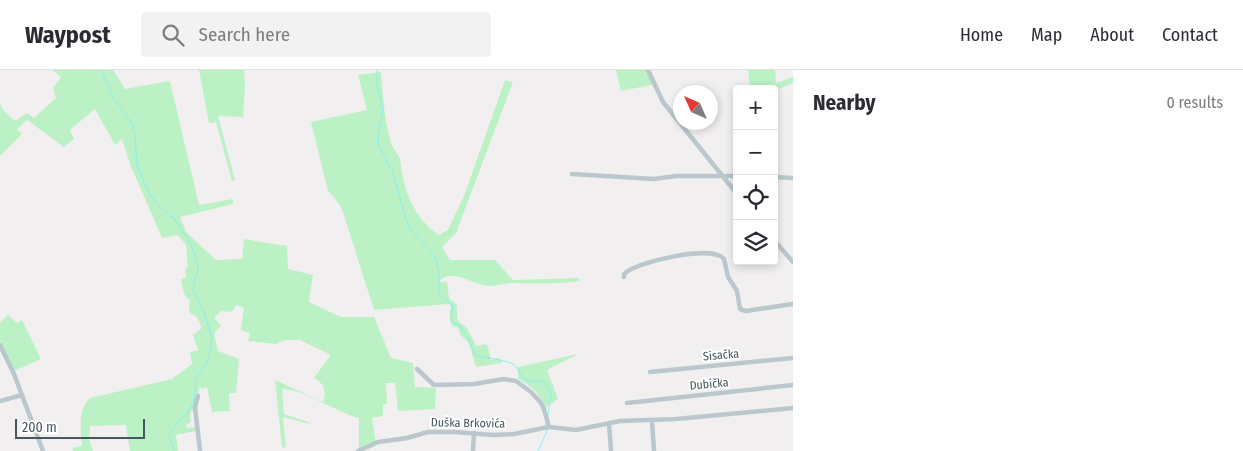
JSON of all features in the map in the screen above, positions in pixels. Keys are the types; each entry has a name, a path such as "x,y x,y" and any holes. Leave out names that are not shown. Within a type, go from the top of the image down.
{"street":[{"path":"648,70 663,102 733,189"},
{"path":"572,174 654,179 676,176 733,176"},
{"path":"778,177 793,178"},
{"path":"778,245 793,262"},
{"path":"624,277 624,274 629,270 639,265 680,256 719,254 724,259 728,277 736,291 740,309 746,311 793,304"},
{"path":"0,345 22,395 43,451"},
{"name":"Sisačka","path":"650,372 793,358"},
{"path":"417,369 434,385 474,384 504,379 516,381 531,392 541,403 549,427"},
{"name":"Dubička","path":"627,402 793,385"},
{"path":"0,401 22,395"},
{"path":"198,396 195,407 200,451"},
{"name":"Duška Brkovića","path":"358,451 378,442 407,438 428,432 474,432 493,435 514,434 549,427 576,430 609,423 652,421 793,408"},
{"path":"652,421 654,451"},
{"path":"609,423 611,451"},
{"path":"473,451 474,432"}],"green space":[{"path":"52,70 113,70 125,89 170,81 199,205 233,199 233,204 180,217 186,232 216,260 242,259 244,239 287,246 288,269 313,275 309,302 341,317 374,317 391,358 413,363 415,387 436,388 435,409 398,411 395,383 386,383 387,404 383,405 383,416 372,418 376,444 359,451 359,418 300,393 282,389 284,414 309,424 283,417 286,447 282,448 275,380 323,402 324,388 314,378 331,355 300,340 285,340 276,344 248,341 250,333 241,330 244,308 236,305 232,312 221,311 214,318 221,325 214,334 218,351 239,359 236,393 229,393 230,411 212,412 207,387 203,389 199,387 197,405 190,413 191,422 186,425 187,428 196,427 196,431 176,435 178,451 130,451 126,425 90,426 89,440 93,451 73,451 72,448 82,446 81,415 90,398 172,379 192,364 190,352 198,350 193,335 202,328 197,317 189,312 190,301 184,294 181,279 186,277 185,269 188,266 186,246 177,235 162,238 130,164 122,139 115,145 95,109 70,130 74,139 64,147 27,120 17,129 22,134 0,156 0,103 3,110 15,121 27,113 34,118 56,98 53,88 61,77"},
{"path":"199,70 244,70 243,117 218,116 235,180 232,181 216,122 209,123"},
{"path":"616,70 650,70 656,84 621,91"},
{"path":"748,70 775,70 776,83 793,77 793,83 778,89 778,85 750,85"},
{"path":"381,72 387,127 392,145 400,159 402,176 408,195 420,217 439,235 448,230 464,196 505,80 513,82 456,233 442,247 450,260 495,260 513,280 579,278 579,281 562,283 509,283 489,286 450,276 438,282 447,282 449,298 457,305 457,320 467,328 476,346 487,344 491,360 500,358 502,363 476,367 469,343 460,334 458,327 453,327 449,304 374,310 342,209 328,191 311,122 367,110 358,75"},
{"path":"8,315 17,323 22,320 41,359 14,371 0,341 0,323"},
{"path":"578,354 547,370 558,399 545,408 535,391 518,379 518,367"}],"waterway":[{"path":"101,70 113,97 132,123 135,135 137,166 147,189 155,202 173,217 190,242 198,264 193,291 205,315 212,339 209,358 196,380 194,400 187,413 169,435 174,451"},
{"path":"377,70 377,86 383,110 378,145 393,172 410,229 436,259 439,272 439,294 453,306 451,321 457,324 464,332 477,356 513,364 527,380 542,381 547,385 551,393 548,415"},
{"path":"538,451 547,431 546,424"}]}
